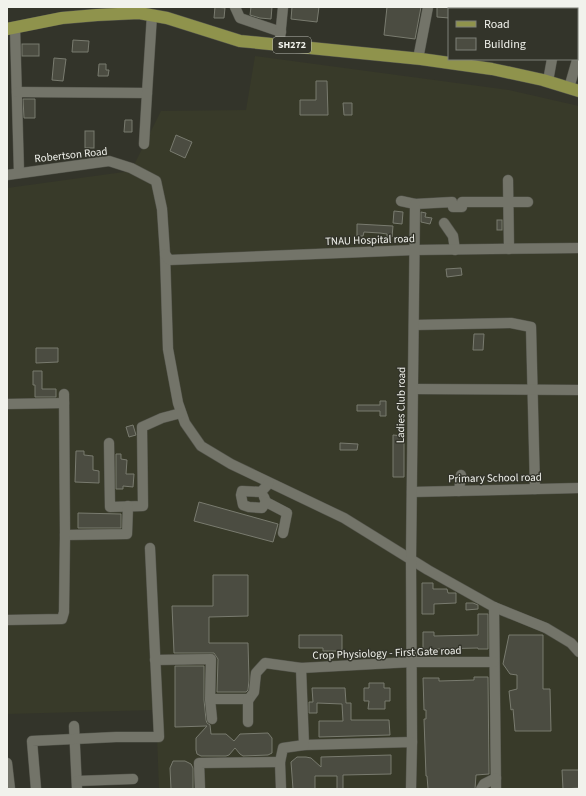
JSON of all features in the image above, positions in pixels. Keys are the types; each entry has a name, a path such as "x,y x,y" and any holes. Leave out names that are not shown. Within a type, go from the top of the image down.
{"main road":[{"name":"SH272","path":"11,28 113,10 167,18 240,41 280,38 492,69 548,81 574,89"}],"street":[{"path":"235,7 240,18 280,38 283,7"},
{"path":"418,59 428,7"},
{"path":"144,144 152,15"},
{"path":"11,28 17,92 20,173"},
{"path":"574,89 579,53"},
{"path":"548,81 552,60"},
{"path":"17,92 147,93"},
{"name":"Robertson Road","path":"7,175 109,161 131,168 156,181 162,209 166,254"},
{"path":"508,180 509,249"},
{"path":"401,201 415,204 452,202 453,206 462,207 462,202 528,202"},
{"name":"Ladies Club road","path":"411,789 411,560 415,204"},
{"path":"444,223 453,236 455,250"},
{"name":"TNAU Hospital road","path":"166,254 169,260 414,250 579,248"},
{"path":"166,254 168,349 181,413 185,423 201,446 230,464 344,518 411,560 494,607 546,628 571,643 579,652"},
{"path":"414,325 511,323 531,327 535,489"},
{"path":"413,389 579,390"},
{"path":"7,404 64,398 65,534 64,612 62,620 7,620"},
{"path":"109,443 110,507 143,506 142,427 181,413"},
{"path":"459,491 461,475"},
{"path":"261,492 269,483"},
{"name":"Primary School road","path":"412,492 579,488"},
{"path":"261,492 242,490 241,495 243,505 262,508 266,502"},
{"path":"261,492 266,502 287,513 284,533"},
{"path":"65,534 127,534 128,506"},
{"path":"36,789 32,741 116,737 159,737 150,548"},
{"path":"494,607 496,789"},
{"path":"155,660 211,659 210,699 212,719"},
{"name":"Crop Physiology - First Gate road","path":"304,745 301,668 412,662 494,662"},
{"path":"248,722 248,699 254,692 256,673 265,663 301,668"},
{"path":"210,699 248,699"},
{"path":"74,726 77,785 133,779"},
{"path":"281,789 280,762 283,748 304,745 412,742"},
{"path":"200,789 199,763 280,762"},
{"path":"7,763 10,789"},
{"path":"481,789 484,784 496,778"}],"shaded area":[{"path":"255,56 509,90 579,106 579,789 159,789 156,710 7,714 7,188 131,171 161,111 246,110"}],"building":[{"path":"215,7 225,8 224,18 214,18"},
{"path":"251,7 272,7 271,19 250,15"},
{"path":"292,7 319,7 317,22 291,19"},
{"path":"387,7 421,7 415,39 384,35"},
{"path":"437,7 449,7 448,18 437,17"},
{"path":"73,40 89,41 88,52 72,52"},
{"path":"22,44 39,44 39,56 22,56"},
{"path":"54,58 66,59 63,81 52,80"},
{"path":"99,64 106,64 106,70 109,70 108,76 98,76"},
{"path":"316,81 327,81 328,115 300,115 300,100 316,100"},
{"path":"23,99 35,99 35,118 24,118"},
{"path":"343,103 352,103 352,115 344,115"},
{"path":"125,120 132,120 132,132 124,132"},
{"path":"85,131 94,131 94,148 85,148"},
{"path":"176,135 192,142 185,158 170,151"},
{"path":"394,211 403,212 402,224 393,223"},
{"path":"421,212 426,213 425,217 432,218 430,224 421,222"},
{"path":"497,220 502,220 502,230 497,230"},
{"path":"357,224 393,226 392,237 387,237 387,234 364,232 363,236 357,236"},
{"path":"461,268 462,275 447,277 446,269"},
{"path":"474,334 484,334 483,350 473,350"},
{"path":"36,348 58,348 58,362 36,363"},
{"path":"33,371 42,371 42,389 56,389 56,397 35,397"},
{"path":"380,401 386,401 386,416 380,416 380,411 357,411 357,405 380,405"},
{"path":"133,425 136,435 129,437 126,427"},
{"path":"393,435 404,436 404,477 393,477"},
{"path":"340,443 358,444 357,450 340,450"},
{"path":"76,451 84,451 84,455 93,456 93,470 99,471 99,483 75,482"},
{"path":"116,454 121,454 121,459 127,460 126,474 134,474 133,487 123,486 123,489 116,489"},
{"path":"199,502 278,524 273,542 194,521"},
{"path":"78,513 121,514 121,528 78,528"},
{"path":"213,575 248,575 248,616 209,617 209,643 248,643 249,680 248,690 246,692 217,692 218,659 214,653 174,653 172,606 213,606"},
{"path":"422,583 433,583 433,589 447,589 448,593 456,593 456,603 434,604 434,614 422,614"},
{"path":"466,603 478,605 478,609 466,610"},
{"path":"478,614 488,614 488,649 423,650 423,632 434,632 434,636 478,635"},
{"path":"299,635 342,635 342,651 323,651 323,648 299,648"},
{"path":"509,635 543,635 543,689 550,689 551,731 515,731 513,709 511,710 509,691 517,689 517,675 510,674 503,664"},
{"path":"175,666 204,666 204,700 206,720 210,725 211,734 226,734 234,741 240,734 268,733 272,738 272,753 268,755 243,756 235,748 229,755 226,756 201,756 197,754 196,738 207,726 175,727"},
{"path":"474,677 488,677 489,774 476,775 475,789 428,789 426,776 424,719 426,719 426,710 424,710 423,678 439,678 439,681 474,680"},
{"path":"369,683 384,683 384,688 390,688 390,701 385,701 385,709 368,709 369,701 364,701 364,688 369,688"},
{"path":"312,688 345,688 346,703 351,703 351,720 389,720 390,735 319,737 319,721 343,721 342,704 317,703 317,713 309,713 309,702 313,702"},
{"path":"391,755 391,774 343,775 343,789 337,789 337,776 315,776 315,789 293,789 291,762 297,757 311,758 321,767 321,757"},
{"path":"173,761 185,761 191,764 193,768 193,789 171,789 170,768"},
{"path":"562,770 579,770 579,788 563,789"}]}
